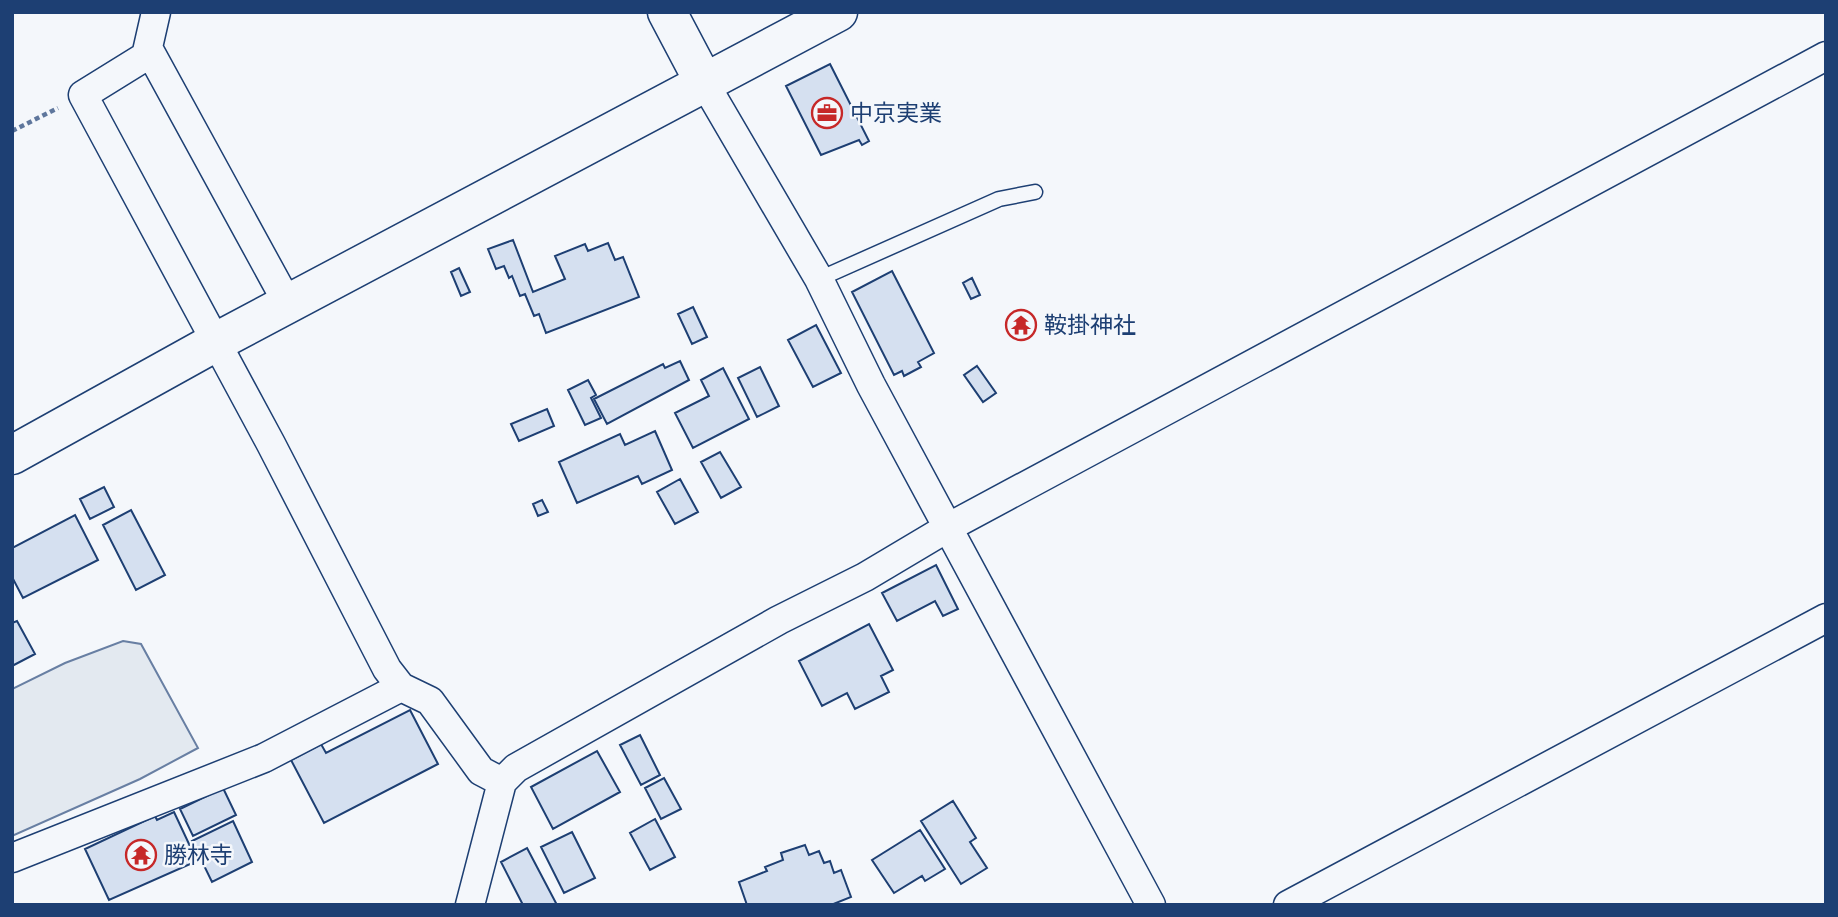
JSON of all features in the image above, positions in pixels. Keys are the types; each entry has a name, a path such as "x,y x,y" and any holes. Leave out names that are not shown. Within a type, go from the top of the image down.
{"street":[{"path":"156,12 146,56 131,68 83,95 214,343 271,444 387,669 401,687 430,701 481,771 502,782"},
{"path":"667,12 705,84 819,279 871,385 1151,905"},
{"path":"12,455 214,343 838,12"},
{"path":"148,48 288,304"},
{"path":"473,903 502,782 516,768 779,620 865,577 949,527 1826,55"},
{"path":"1288,905 1826,618"},
{"path":"12,858 264,758 401,687"}],"lane":[{"path":"819,279 999,199 1035,192"}],"path":[{"path":"12,131 83,95"}],"shaded area":[{"path":"123,641 141,644 198,748 140,779 12,836 12,689 65,663"}],"building":[{"name":"中京実業","path":"830,64 869,141 862,145 859,140 821,155 786,86"},
{"path":"513,240 533,292 565,279 555,256 585,244 588,251 608,243 615,260 623,257 639,297 546,333 539,314 534,316 525,294 520,296 512,276 509,278 504,266 496,269 488,249"},
{"path":"459,268 470,292 461,296 451,272"},
{"path":"892,271 934,353 918,362 921,367 904,376 902,371 894,375 852,292"},
{"path":"972,278 980,295 971,299 963,283"},
{"path":"693,307 707,337 692,344 678,314"},
{"path":"816,325 841,373 813,387 788,340"},
{"path":"680,361 689,380 607,424 594,399 663,364 665,368"},
{"path":"977,366 996,393 983,402 964,375"},
{"path":"760,367 779,406 757,417 738,378"},
{"path":"723,368 749,419 693,448 675,413 709,396 701,380"},
{"path":"588,380 596,395 591,398 601,418 585,425 568,390"},
{"path":"547,409 554,426 519,441 511,424"},
{"path":"655,431 672,470 642,484 638,476 577,503 559,462 620,434 625,445"},
{"path":"720,452 741,487 721,498 701,462"},
{"path":"680,479 698,512 675,524 657,492"},
{"path":"104,487 114,507 90,519 80,499"},
{"path":"542,500 548,512 538,516 533,504"},
{"path":"131,510 165,575 136,590 103,525"},
{"path":"75,515 98,560 23,598 12,577 12,548"},
{"path":"936,565 958,609 943,616 935,601 897,621 882,593"},
{"path":"17,621 35,654 12,666 12,623"},
{"path":"869,624 893,670 881,676 889,692 855,709 847,693 822,706 799,661"},
{"path":"410,710 438,764 324,823 291,760 321,744 326,753"},
{"path":"640,735 660,775 641,785 620,745"},
{"path":"597,751 620,792 553,829 531,787"},
{"path":"664,778 681,809 661,819 645,788"},
{"path":"223,788 236,815 193,836 180,809"},
{"path":"953,801 976,838 970,842 987,868 961,884 921,821"},
{"name":"勝林寺","path":"174,812 197,861 109,900 85,849 155,816 157,820"},
{"path":"655,819 675,857 650,870 630,833"},
{"path":"233,821 252,862 212,882 192,841"},
{"path":"920,830 945,869 925,881 922,876 894,893 872,860"},
{"path":"572,832 595,878 564,893 541,847"},
{"path":"805,845 809,855 819,851 824,863 830,861 834,873 841,870 851,897 831,905 747,905 739,882 767,871 765,867 783,860 781,853"},
{"path":"527,848 557,905 523,905 501,862"}],"place":[{"name":"中京実業","path":"827,113"},
{"name":"鞍掛神社","path":"1021,325"},
{"name":"勝林寺","path":"141,855"}]}
